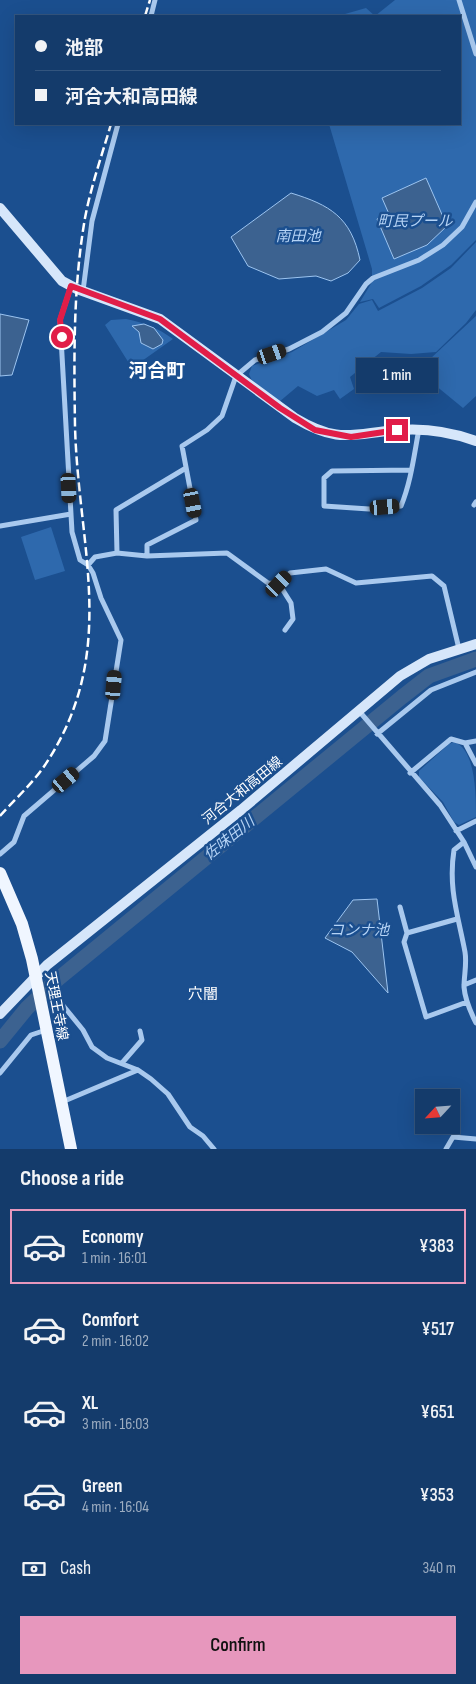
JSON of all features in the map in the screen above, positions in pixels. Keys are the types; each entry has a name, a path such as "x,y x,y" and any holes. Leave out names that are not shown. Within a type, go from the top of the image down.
{"main road":[{"path":"0,208 56,275 71,286 160,319 236,376 315,430 351,437 419,429 447,433 476,441"},
{"name":"河合大和高田線","path":"0,1014 37,979 143,887 241,810 400,676 418,665 476,644"},
{"name":"天理王寺線","path":"0,874 22,924 37,979 71,1149"}],"street":[{"path":"151,15 155,0"},
{"path":"460,0 476,54"},
{"path":"83,291 92,221 118,125"},
{"path":"147,556 147,545 196,520 182,446 207,430 222,416 236,376 256,360 289,349 322,332 346,313 366,284 373,278 419,260 443,245 462,226 476,202"},
{"path":"0,854 14,842 24,816 94,756 105,741 121,640 101,598 93,573 88,565 80,560 72,532 60,320 71,286"},
{"path":"411,470 332,471 324,478 324,506 369,509 401,506 407,492 419,429"},
{"path":"117,553 116,510 186,468"},
{"path":"0,526 70,514"},
{"path":"88,565 95,557 117,553 147,556 227,553 268,583 279,584"},
{"path":"279,584 290,573 326,569 356,583 432,576 444,586 459,649"},
{"path":"279,584 291,603 293,619 285,630"},
{"path":"377,734 431,690 476,672"},
{"path":"359,711 410,773 440,805 464,842 476,867"},
{"path":"410,773 450,738 465,742 476,742"},
{"path":"465,742 476,764"},
{"path":"456,830 476,821"},
{"path":"464,842 454,850 451,867 452,898 466,966 464,985 467,1002 476,1023"},
{"path":"400,906 407,933 404,942 426,1017 467,1002"},
{"path":"407,933 457,919"},
{"path":"464,985 476,980"},
{"path":"61,1002 83,1030 92,1048 107,1058 138,1070 168,1094 190,1127 204,1136 214,1149"},
{"path":"0,1073 31,1035 47,1030"},
{"path":"122,1063 142,1040 140,1031"},
{"path":"61,1102 138,1070"},
{"path":"446,1149 453,1136 476,1139"}],"shaded area":[{"path":"395,0 476,0 476,240 451,265 421,286 379,308 373,299 360,302 372,282 372,269 329,125 461,125 461,15 376,15"},
{"path":"366,8 374,15 342,15"},
{"path":"476,242 476,310 466,323 436,352 411,354 381,352 350,377 354,389 340,399 334,390 317,396 298,386 279,402 253,383 249,374 252,366 292,352 346,320 359,304 372,300 378,311 422,288 451,268"},
{"path":"476,316 476,396 463,408 424,376 430,359"},
{"path":"126,319 151,326 173,339 132,368 105,325 111,320"},
{"path":"51,527 65,571 35,580 21,537"},
{"path":"454,742 461,746 471,763 476,797 476,817 459,825 454,822 443,802 419,777 419,771 449,744"}],"water":[{"name":"町民プール","path":"426,178 447,226 427,245 394,259 377,219 389,214 382,198"},
{"name":"南田池","path":"291,193 328,208 344,223 351,233 360,260 348,273 331,281 316,276 279,279 248,266 231,237"},
{"path":"0,314 29,320 12,375 0,376"},
{"path":"144,324 154,328 163,340 162,344 153,349 141,343 139,332 132,326"},
{"name":"コンナ池","path":"377,899 388,993 352,952 325,938 353,900"}],"waterway":[{"name":"佐味田川","path":"0,1041 27,1008 58,979 402,697 429,676 476,659"}],"railway":[{"path":"145,15 150,0"},
{"path":"0,816 45,765 68,723 82,682 88,640 89,599 75,426 76,296 85,218 93,182 111,125"}],"district":[{"name":"河合町","path":"157,370"},
{"name":"穴闇","path":"203,994"}],"route":[{"path":"62,337 60,320 71,286 160,319 280,408 315,430 332,435 351,437 397,430"}]}
